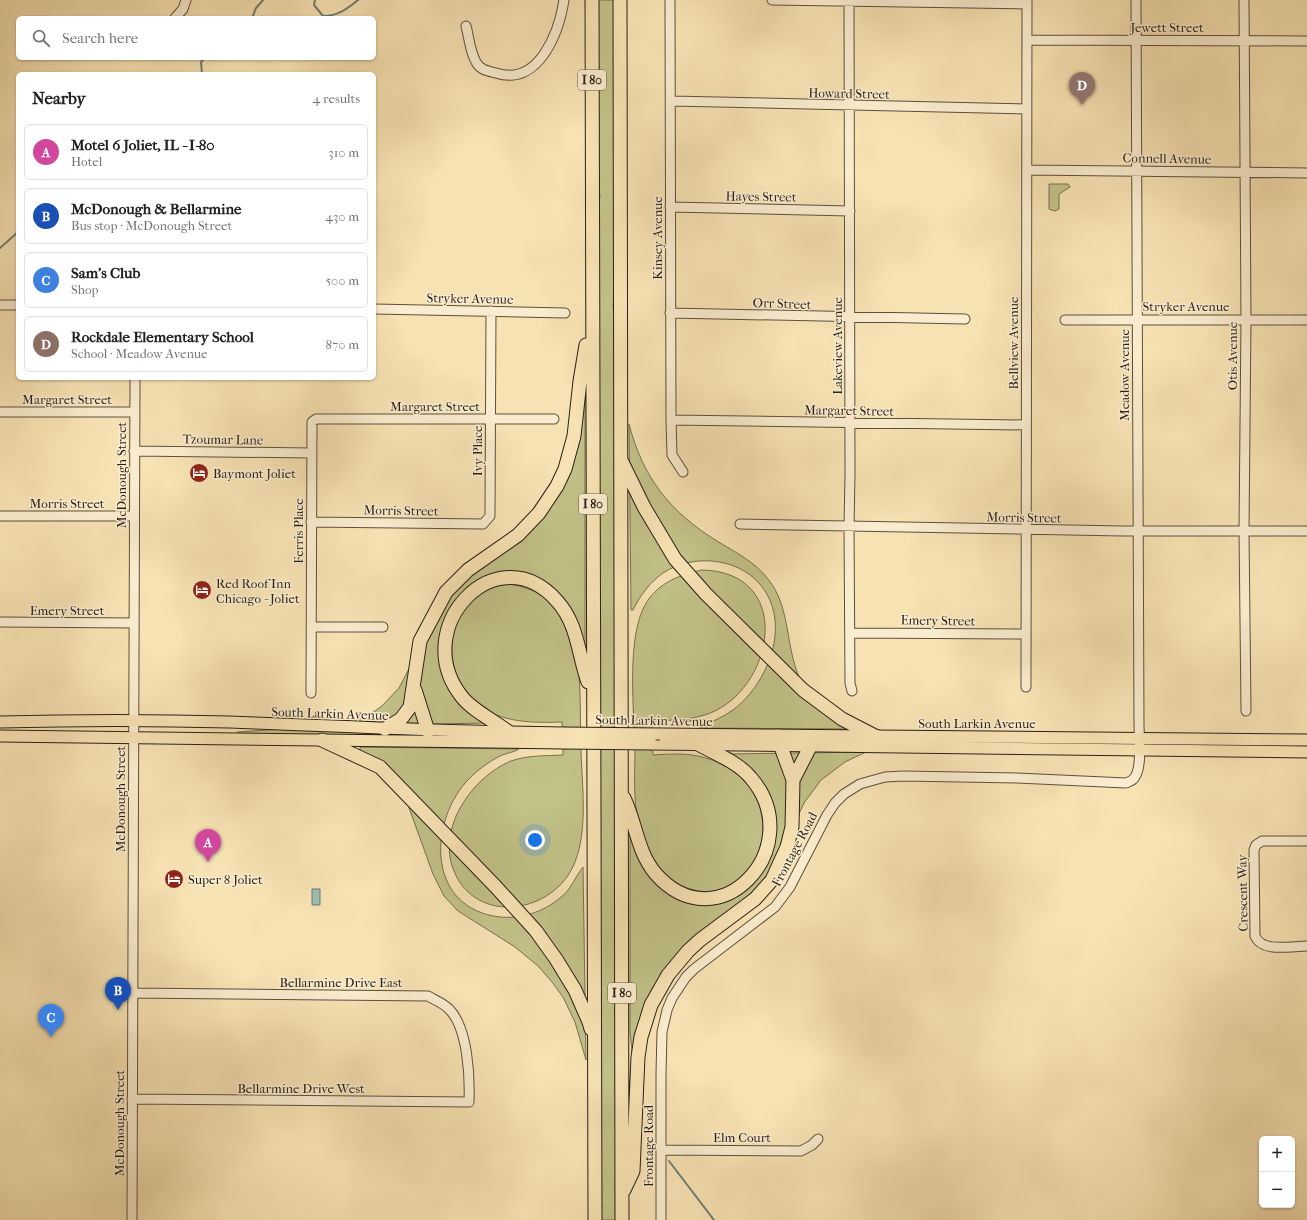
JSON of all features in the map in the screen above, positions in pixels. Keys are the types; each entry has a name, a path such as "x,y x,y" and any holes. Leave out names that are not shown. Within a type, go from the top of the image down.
{"highway":[{"name":"I 80","path":"592,0 595,1220"},
{"name":"I 80","path":"620,0 622,1220"},
{"path":"385,729 401,719 410,707 420,641 446,592 468,570 523,530 539,513 558,486 565,469 574,436 580,381 592,313"},
{"path":"621,461 644,507 676,559 706,594 803,690 836,715 877,737"},
{"path":"510,733 472,707 462,697 448,673 445,644 447,630 456,609 470,593 487,582 506,579 525,580 548,592 557,601 571,624 593,694"},
{"path":"414,688 428,731"},
{"path":"322,740 380,767 515,908 546,944 575,990 589,1022 594,1050"},
{"path":"622,1193 633,1171 638,1057 641,1037 651,1005 668,975 688,951 700,940 755,899 772,880 787,847 792,827 792,780 778,740"},
{"path":"622,793 630,811 642,852 647,861 662,879 677,890 697,897 717,897 735,891 747,882 759,868 769,843 770,816 766,801 751,778 734,763 698,744"},
{"path":"792,780 810,745"}],"main road":[{"name":"South Larkin Avenue","path":"0,722 229,722 428,731 510,733 652,744 698,744 877,737 1307,740"},
{"name":"South Larkin Avenue","path":"0,736 322,740 564,738 660,734 778,740 810,745 1139,751 1307,752"}],"street":[{"path":"177,16 183,9 186,0"},
{"path":"466,26 475,61 480,68 504,76 517,75 533,66 546,53 556,33 564,0"},
{"name":"Kinsey Avenue","path":"670,0 671,420 672,455 683,472"},
{"path":"772,0 1027,2"},
{"name":"Meadow Avenue","path":"1136,0 1139,751"},
{"name":"Otis Avenue","path":"1244,0 1246,320 1244,531 1246,711"},
{"name":"Lakeview Avenue","path":"849,1 849,527 850,683 852,691"},
{"name":"Bellview Avenue","path":"1026,687 1027,2"},
{"name":"Jewett Street","path":"1027,40 1307,41"},
{"name":"Howard Street","path":"671,101 1027,109"},
{"name":"Connell Avenue","path":"1027,170 1307,172"},
{"name":"Hayes Street","path":"670,207 850,211"},
{"path":"0,305 16,305"},
{"name":"Stryker Avenue","path":"376,309 565,313"},
{"name":"Ivy Place","path":"489,519 491,311"},
{"name":"Orr Street","path":"670,313 850,318 965,319"},
{"name":"Stryker Avenue","path":"1065,320 1307,320"},
{"name":"McDonough Street","path":"132,1220 135,380"},
{"name":"Margaret Street","path":"0,412 135,412"},
{"name":"Margaret Street","path":"316,419 554,419"},
{"name":"Ferris Place","path":"311,693 311,426 316,419"},
{"name":"Margaret Street","path":"671,420 1026,425"},
{"name":"Tzoumar Lane","path":"134,451 311,453"},
{"name":"Morris Street","path":"0,516 134,516"},
{"name":"Morris Street","path":"311,522 483,524 489,519"},
{"name":"Morris Street","path":"740,524 1026,530 1307,531"},
{"name":"Emery Street","path":"0,622 134,623"},
{"path":"311,626 383,627"},
{"name":"Emery Street","path":"850,633 1026,634"},
{"name":"Frontage Road","path":"661,1220 662,1038 664,1020 672,998 686,977 698,965 760,920 782,899 827,815 844,794 860,784 885,777 1010,778 1126,783 1133,780 1137,775 1139,751"},
{"name":"Crescent Way","path":"1307,841 1262,841 1256,844 1254,850 1255,936 1258,942 1264,946 1307,946"},
{"name":"Bellarmine Drive East","path":"132,994 428,996 450,1010 458,1024 468,1065 469,1102"},
{"name":"Bellarmine Drive West","path":"132,1099 469,1102"},
{"name":"Elm Court","path":"662,1150 801,1150 812,1146 818,1139"}],"green space":[{"path":"597,0 614,0 613,308 615,313 617,1220 601,1220 602,1206 600,1197 598,211 600,196 597,188"},
{"path":"1049,184 1068,184 1070,187 1059,194 1059,209 1055,211 1049,209"},
{"path":"585,390 585,648 535,580 475,584 441,654 487,723 433,724 350,721 372,713 382,706 399,688 439,611 454,589 552,503"},
{"path":"629,424 642,461 661,492 672,505 700,530 751,562 768,579 781,602 795,667 800,679 815,697 848,729 700,728 701,726 733,710 745,699 764,672 771,656 775,639 775,623 772,606 765,591 756,580 745,571 732,565 704,561 689,562 676,566 663,573 649,585 633,610 631,610"},
{"path":"702,570 731,575 751,589 762,608 765,630 761,654 751,677 736,696 715,711 699,717 652,722 653,755 693,755 724,765 745,782 753,792 758,804 762,817 763,831 759,851 752,866 739,880 728,887 717,891 705,892 693,890 681,885 660,869 652,858 641,833 636,811 633,697 633,659 635,640 643,609 653,593 667,582"},
{"path":"509,584 519,586 542,595 565,621 569,631 579,670 583,807 582,835 579,849 575,862 565,880 551,893 534,902 515,907 497,906 479,900 465,889 454,871 450,855 450,838 454,822 461,806 483,779 497,769 517,759 537,756 563,755 562,722 529,722 496,715 477,704 462,687 457,677 452,654 452,643 454,632 462,611 488,588"},
{"path":"283,729 397,734 397,736 237,735 237,732"},
{"path":"360,747 519,749 502,755 482,767 466,782 453,800 445,821 441,842 442,863 448,883 459,899 477,911 500,917 524,916 547,907 564,895 583,867 586,1060 575,1022 563,997 552,982 538,966 515,947 458,911 444,896 433,874 408,805 360,751"},
{"path":"866,752 845,762 821,780 804,803 779,857 762,887 685,948 633,1058 630,1033 630,828 672,892 738,894 774,822 729,754"}],"shaded area":[{"path":"312,889 320,889 320,905 312,905"}],"waterway":[{"path":"253,16 256,8 263,0"},
{"path":"315,0 314,5 323,16 333,15 342,11 358,0"},
{"path":"202,72 201,62 203,60"},
{"path":"0,248 16,234"},
{"path":"669,1161 714,1220"}],"place":[{"name":"Rockdale Elementary School","path":"1082,105"},
{"name":"Baymont Joliet","path":"199,473"},
{"name":"Red Roof Inn Chicago - Joliet","path":"202,590"},
{"name":"Motel 6 Joliet, IL - I-80","path":"208,862"},
{"name":"Super 8 Joliet","path":"174,879"},
{"name":"McDonough & Bellarmine","path":"118,1010"},
{"name":"Sam's Club","path":"51,1037"}]}
